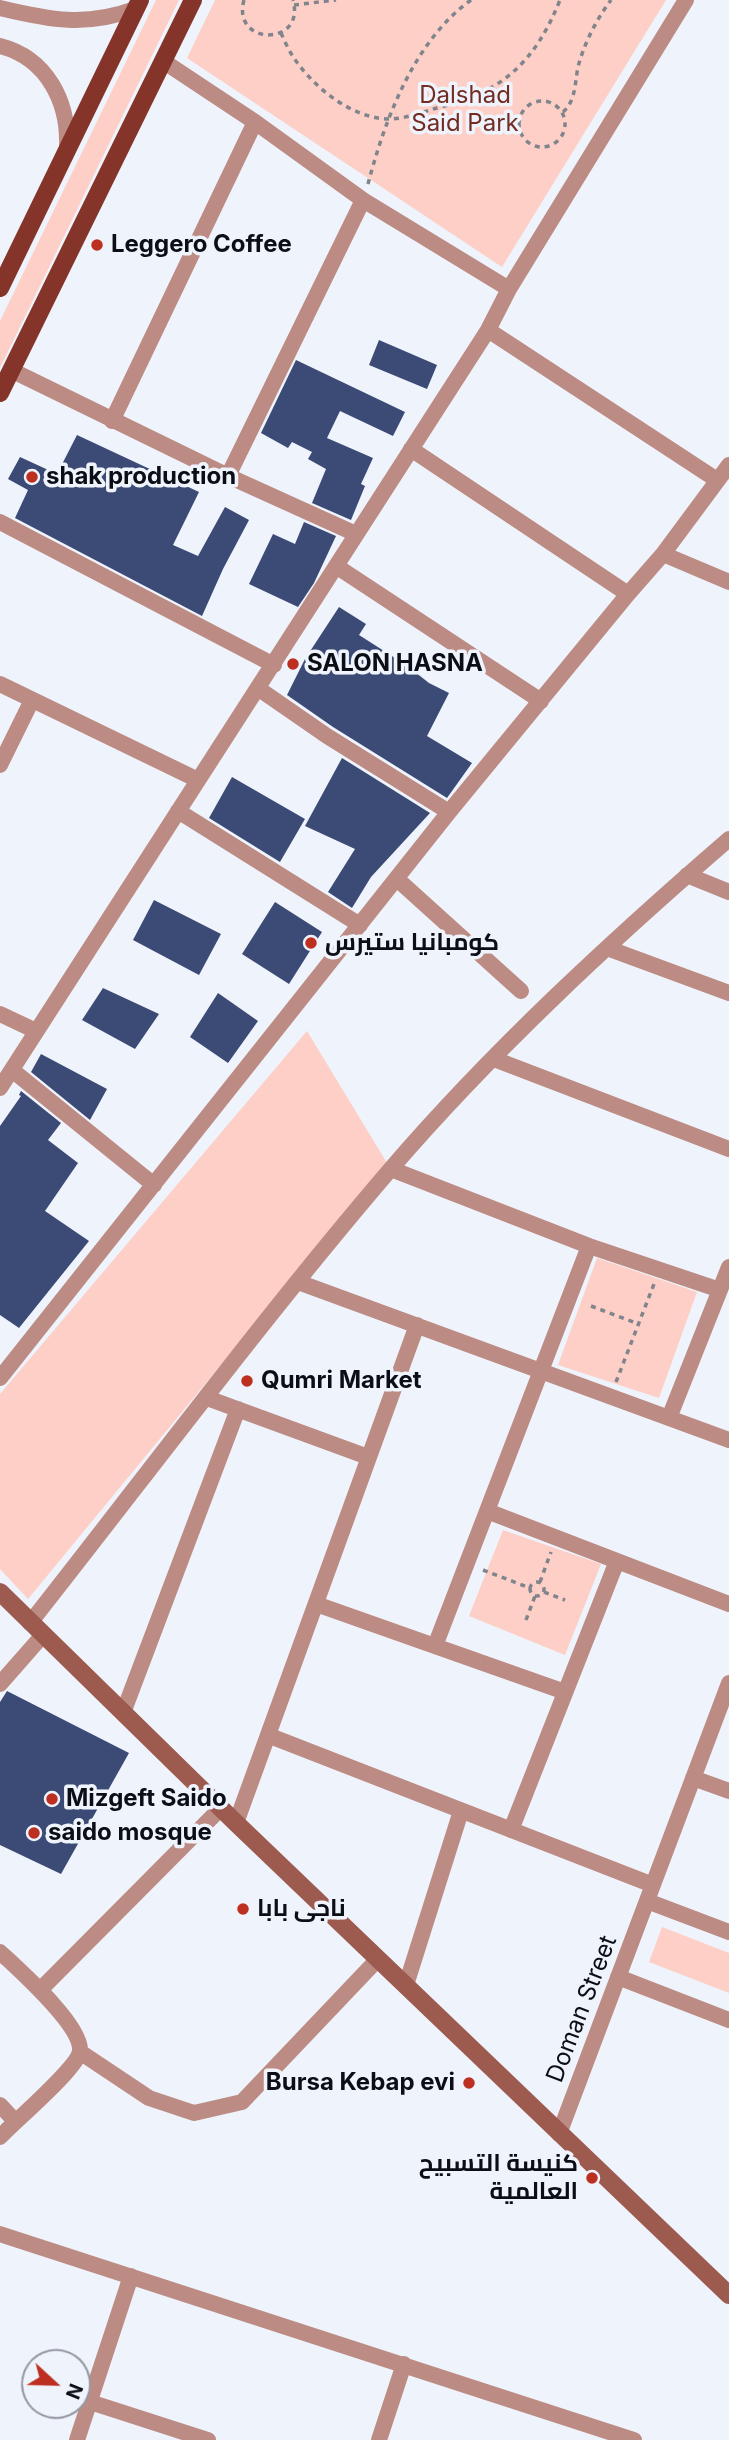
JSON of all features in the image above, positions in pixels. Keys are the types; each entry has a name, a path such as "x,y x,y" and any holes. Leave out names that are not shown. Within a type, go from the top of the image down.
{"main road":[{"path":"0,393 193,0"},
{"path":"0,288 138,5"}],"street":[{"path":"0,1088 488,330 509,289 686,0"},
{"path":"0,8 70,21 103,19 138,5"},
{"path":"0,46 29,58 46,74 55,88 66,118 67,150"},
{"path":"163,61 255,122 363,200 509,289"},
{"path":"112,421 255,122"},
{"path":"228,476 363,200"},
{"path":"488,330 717,480"},
{"path":"11,370 112,421 356,534"},
{"path":"411,449 628,594"},
{"path":"0,1378 449,812 663,554 729,464"},
{"path":"0,522 274,665"},
{"path":"663,554 729,583"},
{"path":"336,566 541,701"},
{"path":"0,684 198,780"},
{"path":"259,689 327,736 449,812"},
{"path":"0,765 32,700"},
{"path":"178,810 360,925"},
{"path":"0,1684 37,1629 207,1398 391,1170 494,1059 607,948 729,839"},
{"path":"687,875 729,892"},
{"path":"397,878 521,991"},
{"path":"607,948 729,993"},
{"path":"0,1014 36,1031"},
{"path":"494,1059 729,1149"},
{"path":"12,1070 154,1185"},
{"path":"391,1170 589,1246 720,1290"},
{"path":"435,1646 589,1246"},
{"path":"669,1418 729,1267"},
{"path":"298,1282 729,1440"},
{"path":"236,1823 270,1736 417,1325"},
{"path":"207,1398 368,1457"},
{"path":"123,1713 237,1409"},
{"path":"487,1511 729,1604"},
{"path":"511,1830 617,1561"},
{"path":"0,1592 236,1823 729,2295"},
{"path":"316,1604 565,1692"},
{"name":"Doman Street","path":"559,2134 729,1683"},
{"path":"270,1736 653,1885"},
{"path":"693,1779 729,1791"},
{"path":"40,1990 221,1808"},
{"path":"405,1985 461,1811"},
{"path":"647,1901 729,1932"},
{"path":"0,1952 40,1990 76,2033 80,2052 71,2068 0,2137"},
{"path":"80,2052 149,2098 194,2113 242,2102 378,1959"},
{"path":"618,1977 729,2020"},
{"path":"0,2105 15,2121"},
{"path":"0,2234 404,2364 605,2436 634,2440"},
{"path":"91,2399 131,2276"},
{"path":"379,2440 404,2364"},
{"path":"91,2402 208,2440"},
{"path":"77,2440 84,2419"}],"path":[{"path":"244,0 243,15 252,30 270,36 281,33 292,22 294,3 336,0"},
{"path":"363,200 390,119 421,54 441,28 471,0"},
{"path":"281,33 294,59 322,89 355,110 390,119 467,100 509,76 539,44 560,0"},
{"path":"562,112 573,99 579,61 587,39 611,0"},
{"path":"545,101 562,112 565,126 560,139 554,144 539,147 532,145 521,133 520,117 530,104 545,101"},
{"path":"610,1397 659,1270"},
{"path":"591,1307 639,1324"},
{"path":"540,1582 551,1552"},
{"path":"467,1564 530,1588"},
{"path":"530,1588 534,1582 540,1582"},
{"path":"540,1582 544,1592"},
{"path":"530,1588 530,1592 535,1596 544,1592"},
{"path":"544,1592 565,1600"},
{"path":"526,1620 535,1596"}],"green space":[{"path":"156,0 179,0 0,368 0,321"},
{"name":"Dalshad Said Park","path":"215,0 666,0 502,267 187,58"},
{"path":"307,1031 387,1163 28,1599 0,1569 0,1394"},
{"path":"597,1258 697,1292 659,1398 558,1365"},
{"path":"503,1530 601,1564 565,1655 469,1616"},
{"path":"662,1927 729,1953 729,1993 649,1962"}],"building":[{"path":"379,340 437,365 427,389 369,365"},
{"path":"296,360 405,412 393,436 340,411 327,438 373,458 361,484 365,486 351,520 312,503 326,469 308,459 312,452 292,442 288,448 261,433"},
{"path":"77,435 199,492 173,545 198,556 225,507 249,520 202,616 15,518 28,490 8,479 20,457 57,474"},
{"path":"304,522 336,536 314,583 298,607 249,584 273,534 295,544"},
{"path":"339,607 366,624 359,635 429,683 449,693 427,736 472,763 447,798 287,695 305,659"},
{"path":"342,758 430,813 371,877 352,908 328,892 355,849 305,826"},
{"path":"232,777 305,819 280,862 209,818"},
{"path":"154,900 221,934 199,975 133,940"},
{"path":"275,902 322,932 289,984 242,954"},
{"path":"103,988 159,1014 135,1049 82,1020"},
{"path":"218,993 258,1021 228,1063 190,1037"},
{"path":"41,1054 107,1089 90,1120 31,1072"},
{"path":"21,1091 61,1123 48,1140 78,1163 45,1211 89,1241 19,1328 0,1315 0,1126 21,1096"},
{"name":"Mizgeft Saido","path":"7,1691 129,1753 61,1874 0,1845 0,1702"}],"place":[{"name":"Leggero Coffee","path":"97,245"},
{"name":"shak production","path":"32,477"},
{"name":"SALON HASNA","path":"293,664"},
{"name":"كومبانيا ستيرس","path":"311,943"},
{"name":"Qumri Market","path":"247,1381"},
{"name":"Mizgeft Saido","path":"52,1799"},
{"name":"saido mosque","path":"34,1833"},
{"name":"ناجى بابا","path":"243,1909"},
{"name":"Bursa Kebap evi","path":"469,2083"},
{"name":"كنيسة التسبيح العالمية","path":"592,2178"}]}
